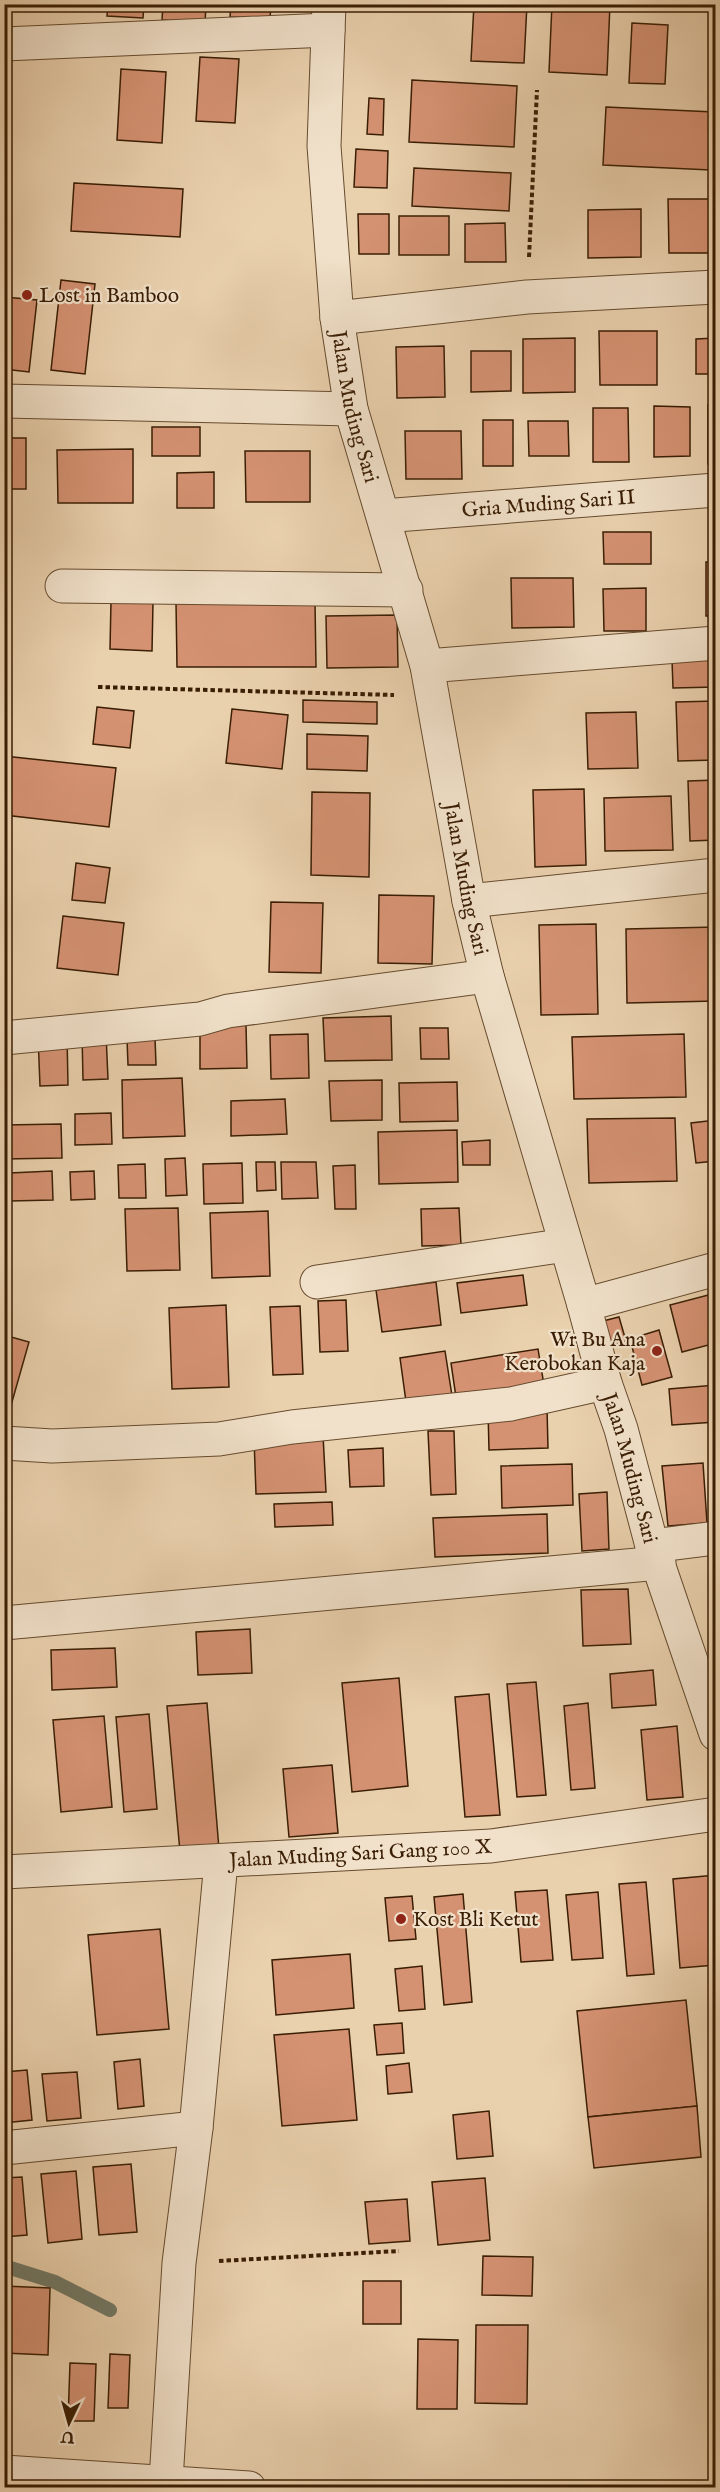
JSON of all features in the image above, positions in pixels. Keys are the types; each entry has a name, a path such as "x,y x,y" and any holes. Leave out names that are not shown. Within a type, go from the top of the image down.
{"street":[{"path":"4,44 329,17"},
{"name":"Jalan Muding Sari","path":"329,17 324,146 337,318 351,409 406,590 430,681 469,901 487,976 656,1554 716,1734"},
{"path":"337,318 527,297 716,287"},
{"path":"4,401 351,409"},
{"name":"Gria Muding Sari II","path":"383,516 716,490"},
{"path":"62,586 406,590"},
{"path":"430,681 716,643"},
{"path":"469,901 716,875"},
{"path":"4,1038 201,1019 228,1011 487,976"},
{"path":"4,1023 199,1009 228,1011"},
{"path":"317,1282 566,1245"},
{"path":"584,1305 716,1269"},
{"path":"4,1443 52,1446 219,1439 292,1427 511,1404 605,1383"},
{"path":"4,1623 656,1554 716,1538"},
{"name":"Jalan Muding Sari Gang 100 X","path":"4,1872 491,1846 716,1814"},
{"path":"166,2481 179,2263 196,2128 222,1862"},
{"path":"4,2148 196,2128"},
{"path":"4,2472 249,2487"}],"path":[{"path":"527,297 537,90"},
{"path":"98,687 430,681"},
{"path":"179,2263 399,2251"}],"building":[{"path":"108,4 144,4 143,18 107,16"},
{"path":"163,4 206,4 205,23 162,20"},
{"path":"231,4 271,4 270,19 230,17"},
{"path":"474,4 527,4 524,63 471,61"},
{"path":"552,4 610,4 607,75 549,72"},
{"path":"632,23 668,25 665,84 629,83"},
{"path":"200,57 239,59 235,123 196,121"},
{"path":"121,69 166,72 162,143 117,140"},
{"path":"412,80 517,86 514,147 409,142"},
{"path":"369,98 384,99 383,135 367,134"},
{"path":"606,107 714,112 711,170 603,165"},
{"path":"356,149 388,151 387,188 354,187"},
{"path":"414,168 511,173 509,211 412,206"},
{"path":"74,183 183,189 180,237 71,231"},
{"path":"668,199 711,199 712,253 669,253"},
{"path":"641,209 641,257 588,258 588,210"},
{"path":"358,214 389,214 389,254 359,254"},
{"path":"399,216 449,216 449,255 399,255"},
{"path":"505,223 506,262 465,262 465,224"},
{"path":"61,280 95,284 85,374 51,370"},
{"path":"4,297 37,300 29,372 4,369"},
{"path":"599,331 657,331 657,385 600,385"},
{"path":"575,338 575,392 523,393 523,339"},
{"path":"716,338 716,374 696,374 696,339"},
{"path":"444,346 445,397 397,398 396,347"},
{"path":"471,351 511,351 511,391 471,392"},
{"path":"708,405 716,405 716,464 708,464"},
{"path":"654,406 690,407 690,456 654,457"},
{"path":"593,408 628,408 629,462 593,462"},
{"path":"483,420 513,420 513,466 483,466"},
{"path":"528,421 568,421 569,456 529,456"},
{"path":"152,427 200,427 200,456 152,456"},
{"path":"405,431 461,431 462,479 406,479"},
{"path":"4,438 26,438 26,489 4,489"},
{"path":"133,449 133,503 58,503 57,450"},
{"path":"245,451 310,451 310,502 246,502"},
{"path":"214,472 214,508 177,508 177,473"},
{"path":"603,532 651,532 651,564 604,564"},
{"path":"706,562 716,562 716,616 706,616"},
{"path":"511,578 573,578 574,627 512,628"},
{"path":"646,588 646,631 604,631 603,589"},
{"path":"111,601 153,603 152,651 110,649"},
{"path":"315,602 316,667 177,667 176,603"},
{"path":"397,615 398,667 327,668 326,616"},
{"path":"672,660 716,660 716,687 673,688"},
{"path":"303,700 377,702 377,724 303,722"},
{"path":"716,701 716,760 678,761 676,702"},
{"path":"97,707 134,711 130,748 93,744"},
{"path":"232,709 288,715 282,769 226,763"},
{"path":"636,712 638,768 588,769 586,713"},
{"path":"307,734 368,736 367,771 307,769"},
{"path":"4,756 116,768 109,827 4,815"},
{"path":"716,780 716,840 690,841 688,781"},
{"path":"584,789 586,865 535,867 533,790"},
{"path":"312,792 370,793 369,877 311,875"},
{"path":"671,796 673,850 605,851 604,798"},
{"path":"76,863 110,868 105,903 72,900"},
{"path":"379,895 434,896 432,964 378,963"},
{"path":"271,902 323,903 321,973 269,972"},
{"path":"63,916 124,923 118,975 57,968"},
{"path":"596,924 598,1014 541,1015 539,925"},
{"path":"716,927 716,1001 627,1003 626,929"},
{"path":"391,1016 392,1060 325,1061 323,1018"},
{"path":"246,1025 247,1068 200,1069 200,1026"},
{"path":"420,1028 448,1028 449,1059 421,1059"},
{"path":"82,1034 106,1034 108,1079 83,1080"},
{"path":"308,1034 309,1078 271,1079 270,1035"},
{"path":"684,1034 686,1097 574,1099 572,1037"},
{"path":"38,1035 67,1035 68,1085 40,1086"},
{"path":"155,1038 156,1065 128,1065 127,1039"},
{"path":"182,1078 185,1136 123,1138 122,1080"},
{"path":"382,1080 382,1120 331,1121 329,1081"},
{"path":"457,1082 458,1121 400,1122 399,1083"},
{"path":"285,1099 287,1134 231,1136 231,1101"},
{"path":"111,1113 112,1144 75,1145 75,1114"},
{"path":"675,1118 677,1181 589,1183 587,1119"},
{"path":"716,1120 716,1161 696,1163 691,1123"},
{"path":"61,1124 62,1158 4,1159 4,1125"},
{"path":"457,1130 458,1182 379,1184 378,1132"},
{"path":"490,1140 490,1165 463,1165 462,1142"},
{"path":"185,1158 187,1195 166,1196 165,1159"},
{"path":"256,1162 275,1162 276,1190 257,1191"},
{"path":"281,1162 316,1162 318,1198 282,1199"},
{"path":"242,1163 243,1203 204,1204 203,1164"},
{"path":"145,1164 146,1198 119,1198 118,1165"},
{"path":"355,1165 356,1209 335,1209 333,1166"},
{"path":"52,1171 53,1200 10,1201 10,1173"},
{"path":"94,1171 95,1199 71,1200 70,1172"},
{"path":"178,1208 180,1270 127,1271 125,1209"},
{"path":"459,1208 461,1245 422,1246 421,1209"},
{"path":"268,1211 270,1276 212,1278 210,1213"},
{"path":"523,1275 527,1305 461,1313 457,1283"},
{"path":"436,1282 441,1325 382,1332 376,1290"},
{"path":"716,1293 716,1343 682,1352 670,1305"},
{"path":"346,1300 348,1351 320,1352 318,1301"},
{"path":"226,1305 229,1387 172,1389 169,1308"},
{"path":"300,1306 303,1374 273,1375 270,1307"},
{"path":"619,1317 626,1341 602,1348 595,1323"},
{"path":"659,1330 672,1377 642,1385 630,1339"},
{"path":"4,1335 29,1342 8,1416 4,1415"},
{"path":"538,1349 545,1391 457,1404 451,1363"},
{"path":"445,1351 453,1402 407,1409 400,1358"},
{"path":"716,1385 716,1422 672,1425 669,1389"},
{"path":"547,1408 548,1448 489,1450 488,1410"},
{"path":"428,1431 454,1431 456,1494 431,1495"},
{"path":"323,1435 326,1492 256,1494 254,1438"},
{"path":"383,1448 384,1486 350,1487 348,1450"},
{"path":"703,1463 707,1523 668,1526 662,1466"},
{"path":"572,1464 573,1505 502,1508 501,1466"},
{"path":"4,1468 10,1469 4,1529"},
{"path":"607,1492 609,1549 582,1551 579,1494"},
{"path":"332,1502 333,1525 275,1527 274,1504"},
{"path":"547,1514 548,1553 435,1557 433,1518"},
{"path":"628,1589 631,1644 583,1646 581,1590"},
{"path":"250,1629 252,1673 198,1675 196,1632"},
{"path":"115,1648 117,1687 52,1690 51,1650"},
{"path":"653,1670 656,1705 612,1708 610,1674"},
{"path":"399,1678 408,1786 352,1792 342,1683"},
{"path":"536,1682 546,1795 517,1797 507,1684"},
{"path":"489,1694 500,1815 465,1817 455,1697"},
{"path":"207,1703 219,1849 180,1852 167,1706"},
{"path":"588,1703 595,1788 571,1790 564,1706"},
{"path":"149,1714 157,1809 124,1812 116,1717"},
{"path":"104,1716 112,1807 61,1812 53,1720"},
{"path":"677,1726 683,1797 647,1800 641,1730"},
{"path":"332,1765 338,1833 289,1837 283,1769"},
{"path":"716,1875 716,1965 680,1968 673,1879"},
{"path":"646,1882 654,1974 627,1976 619,1884"},
{"path":"547,1890 553,1960 521,1962 515,1892"},
{"path":"598,1892 603,1958 572,1960 566,1895"},
{"path":"463,1894 472,2002 444,2005 434,1897"},
{"name":"Kost Bli Ketut","path":"412,1896 416,1939 389,1941 385,1898"},
{"path":"160,1929 169,2029 97,2035 88,1935"},
{"path":"350,1954 354,2008 276,2015 272,1960"},
{"path":"422,1966 425,2009 399,2011 395,1969"},
{"path":"686,2000 697,2106 588,2117 577,2011"},
{"path":"402,2023 404,2053 377,2055 374,2025"},
{"path":"349,2029 357,2120 282,2126 274,2035"},
{"path":"140,2059 144,2106 118,2109 114,2062"},
{"path":"409,2063 412,2092 388,2094 386,2066"},
{"path":"27,2070 32,2120 4,2123 4,2072"},
{"path":"77,2072 81,2118 47,2121 42,2074"},
{"path":"697,2106 701,2157 594,2168 588,2117"},
{"path":"489,2111 493,2156 457,2159 453,2115"},
{"path":"131,2164 137,2232 99,2235 93,2167"},
{"path":"76,2171 82,2239 48,2243 41,2174"},
{"path":"22,2177 27,2235 4,2237 4,2178"},
{"path":"485,2178 490,2240 438,2245 432,2182"},
{"path":"407,2199 410,2241 369,2244 365,2202"},
{"path":"483,2256 533,2257 532,2296 482,2295"},
{"path":"363,2281 401,2281 401,2324 363,2324"},
{"path":"4,2286 50,2288 48,2355 4,2353"},
{"path":"476,2325 528,2325 527,2404 475,2403"},
{"path":"418,2339 458,2340 457,2409 417,2409"},
{"path":"110,2354 130,2355 128,2408 108,2408"},
{"path":"70,2363 96,2364 94,2421 68,2421"}],"waterway":[{"path":"4,2266 55,2282 110,2310"}],"place":[{"name":"Lost in Bamboo","path":"27,295"},
{"name":"Wr Bu Ana Kerobokan Kaja","path":"657,1351"},
{"name":"Kost Bli Ketut","path":"401,1919"}]}
